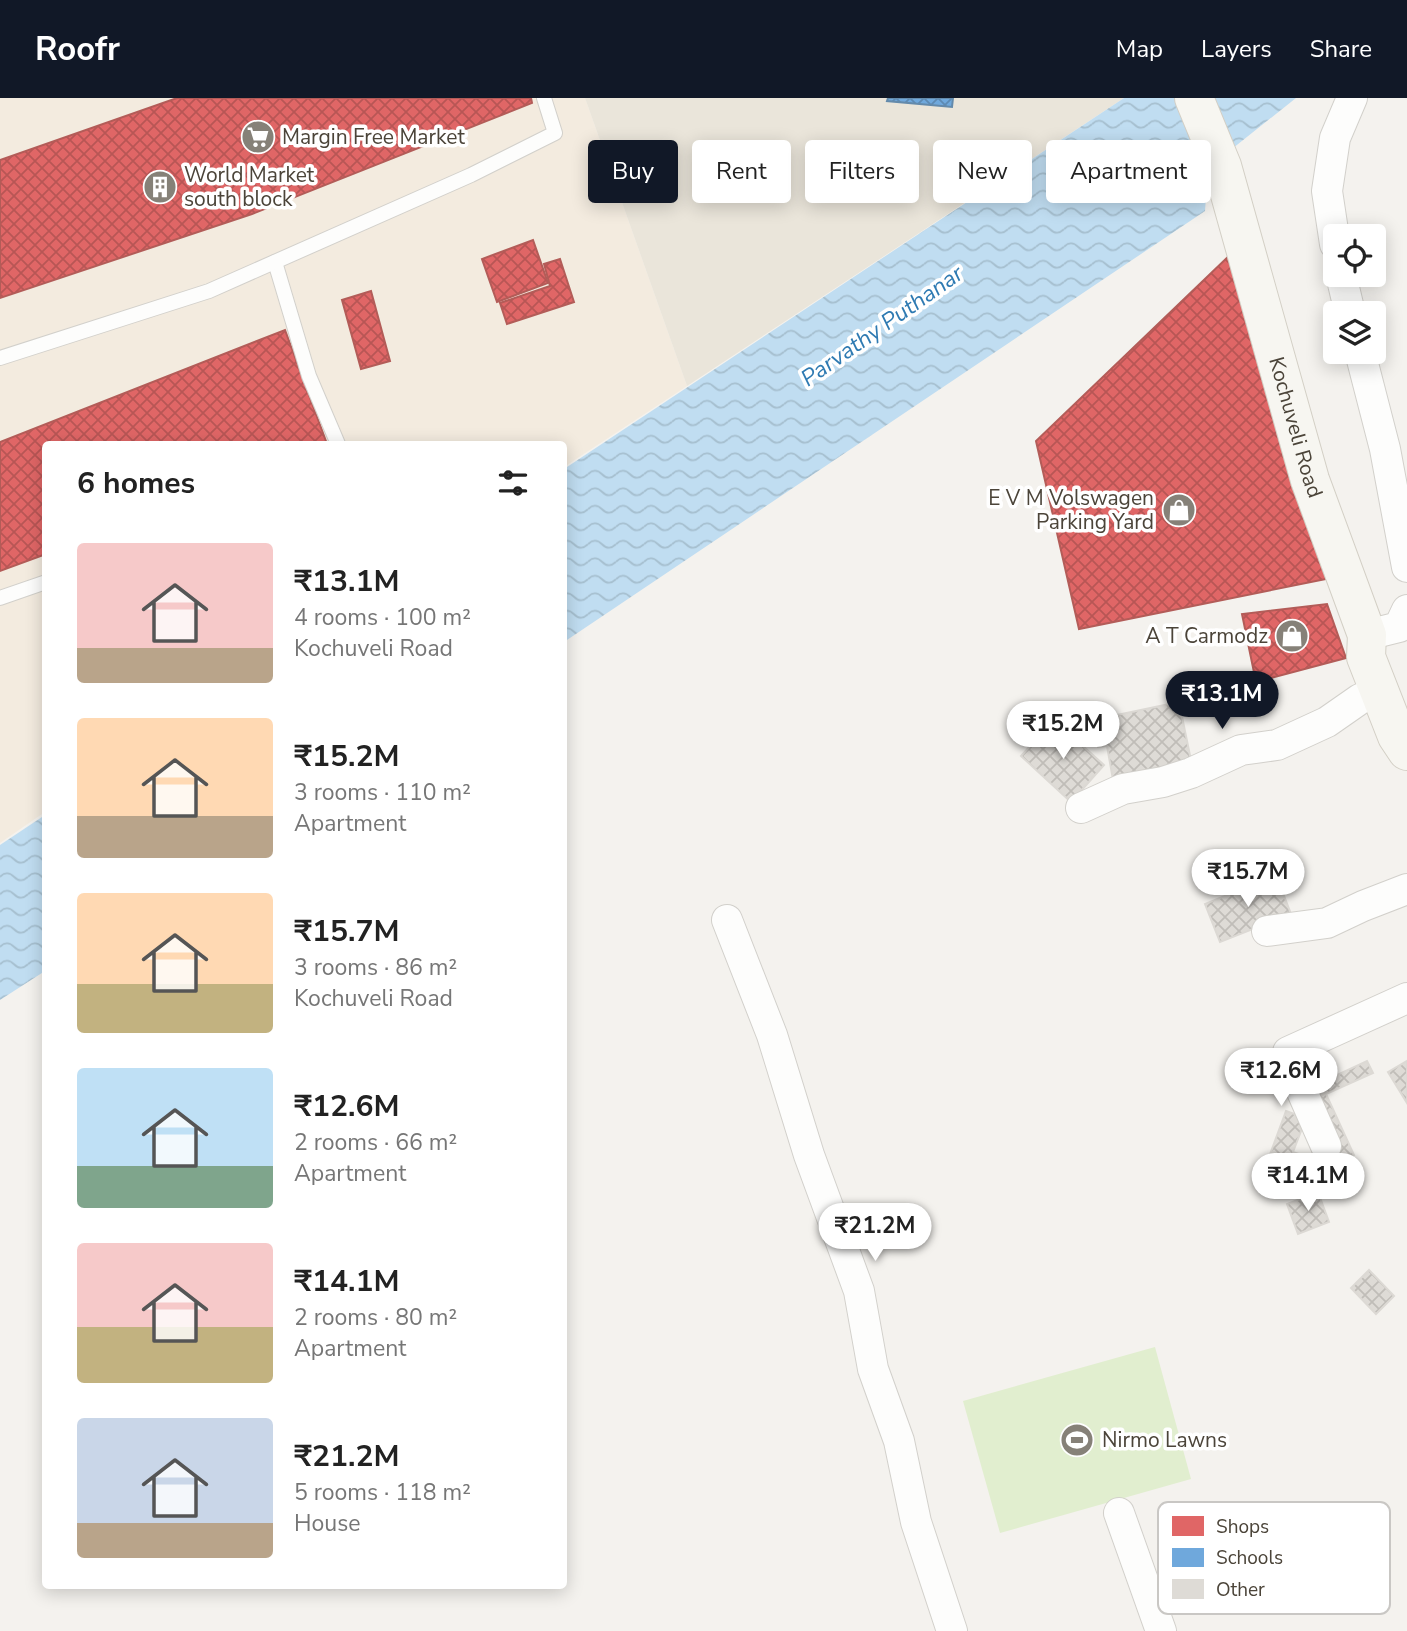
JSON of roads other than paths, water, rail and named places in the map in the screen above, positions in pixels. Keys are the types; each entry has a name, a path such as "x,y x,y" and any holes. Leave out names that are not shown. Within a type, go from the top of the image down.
{"street":[{"name":"Kochuveli Road","path":"1194,98 1222,166 1310,480 1367,635 1366,657 1397,736 1407,751"},
{"path":"1332,224 1327,191 1335,138 1352,98"},
{"path":"1363,364 1385,449 1407,567"},
{"path":"1367,635 1399,627 1407,610"},
{"path":"1082,808 1124,789 1163,782 1191,773 1241,750 1277,745 1327,722 1360,699 1378,691"},
{"path":"1267,931 1327,923 1407,889"},
{"path":"727,920 772,1035 809,1155 859,1291 873,1369 900,1441 916,1522 952,1631"},
{"path":"1326,1146 1288,1052 1407,998"},
{"path":"1119,1513 1161,1631"}],"lane":[{"path":"0,358 209,291 471,175 555,133 544,98"},
{"path":"275,262 309,376 337,441"},
{"path":"0,598 42,583"}],"water":[{"path":"1124,98 1296,98 1211,166 1211,140 1061,140"},
{"name":"Parvathy Puthanar","path":"1046,150 1046,203 1206,203 1205,211 567,640 567,467 966,203 1032,203 1032,159"},
{"path":"42,817 42,973 0,1000 0,845"}],"place":[{"name":"Margin Free Market","path":"258,137"},
{"name":"World Market south block","path":"160,187"},
{"name":"E V M Volswagen Parking Yard","path":"1179,510"},
{"name":"A T Carmodz","path":"1292,636"},
{"name":"Nirmo Lawns","path":"1077,1440"}]}
